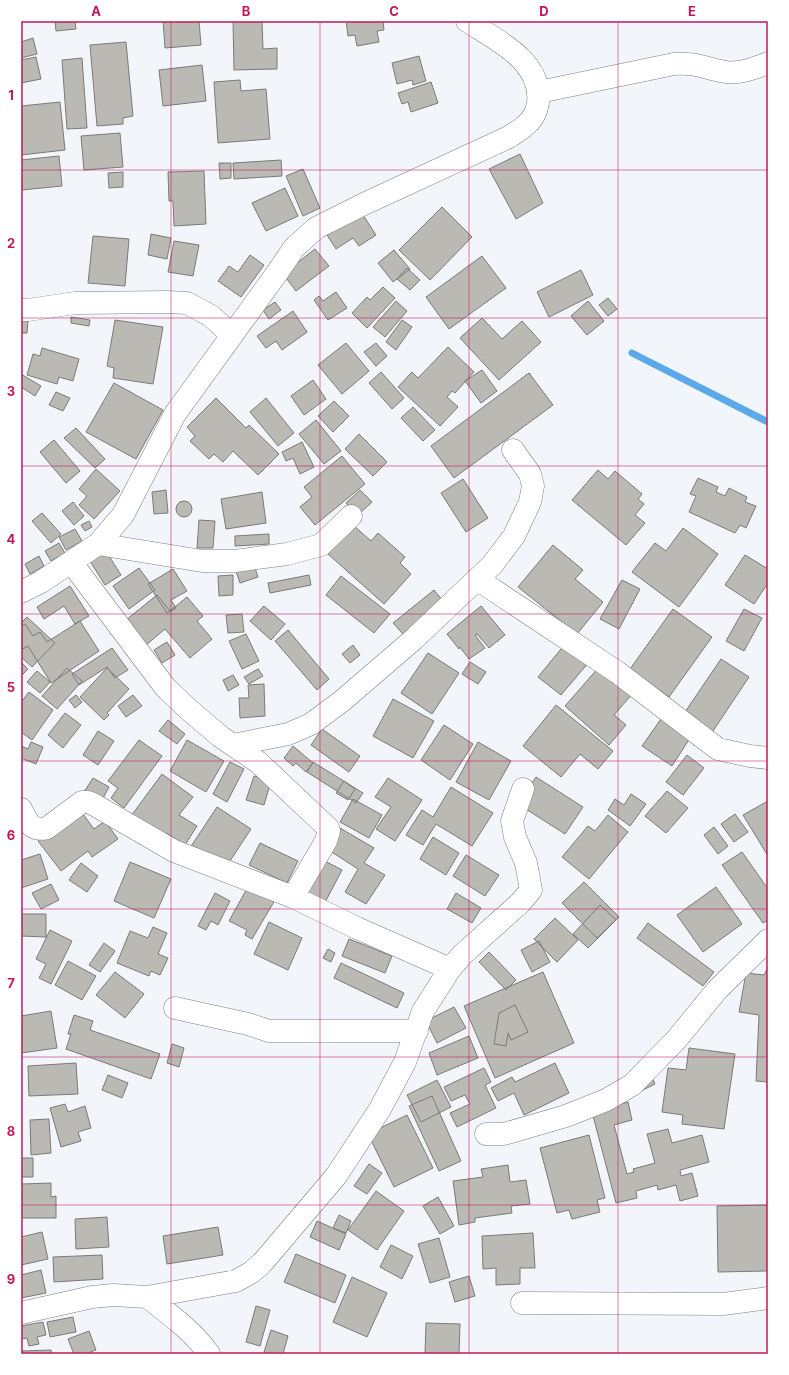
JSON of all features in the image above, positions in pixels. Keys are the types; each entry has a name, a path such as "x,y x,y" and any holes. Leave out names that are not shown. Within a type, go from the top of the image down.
{"street":[{"path":"21,592 41,582 98,544 123,515 175,414 294,248 316,228 366,203 509,137 530,122 536,110 539,92 531,70 518,55 467,21"},
{"path":"539,92 674,64 684,63 726,72 738,72 768,63"},
{"path":"21,310 75,303 187,303 211,316 232,335"},
{"path":"233,745 288,734 310,724 342,701 414,639 492,565 514,536 530,502 532,486 530,474 513,450"},
{"path":"98,544 202,561 235,561 287,554 320,545 351,516"},
{"path":"71,562 165,687 188,709 233,745 258,762 329,829 326,841 294,897"},
{"path":"477,579 618,672 718,749 743,755 768,758"},
{"path":"21,1313 92,1297 113,1295 147,1297 236,1281 252,1272 263,1262 336,1176 380,1109 405,1062 423,1011 450,969 462,955 520,903 531,890 526,863 515,837 512,821 522,789"},
{"path":"21,809 27,821 34,829 41,830 47,828 82,802 88,802 174,851 294,897 357,928 450,969"},
{"path":"486,1134 504,1134 566,1116 606,1100 632,1085 676,1040 717,990 768,940"},
{"path":"175,1008 248,1024 269,1031 416,1031"},
{"path":"147,1297 180,1324 205,1348 209,1354"},
{"path":"522,1303 723,1304 768,1298"}],"building":[{"path":"55,21 75,21 76,29 56,31"},
{"path":"163,21 199,21 201,45 165,48"},
{"path":"233,21 262,21 263,49 277,48 277,69 234,70"},
{"path":"346,21 383,21 384,30 377,31 379,42 357,46 355,35 348,36"},
{"path":"33,38 37,54 21,58 21,42"},
{"path":"126,42 133,116 123,118 123,124 97,126 90,45"},
{"path":"419,56 426,81 413,85 412,80 397,84 392,63"},
{"path":"36,57 41,79 21,83 21,60"},
{"path":"82,58 87,128 67,129 62,60"},
{"path":"202,65 206,101 163,106 159,70"},
{"path":"240,80 241,91 266,89 270,139 218,143 214,82"},
{"path":"431,82 438,103 411,112 408,102 402,104 398,93"},
{"path":"60,102 65,150 21,155 21,106"},
{"path":"120,133 123,167 84,170 81,136"},
{"path":"520,154 543,203 516,219 489,169"},
{"path":"59,156 62,186 22,190 21,160"},
{"path":"281,160 282,176 234,179 233,163"},
{"path":"219,163 231,163 231,178 220,179"},
{"path":"303,169 320,208 303,216 286,176"},
{"path":"204,171 206,224 174,226 173,201 169,201 168,172"},
{"path":"123,172 123,187 109,188 108,173"},
{"path":"285,188 298,216 266,231 252,203"},
{"path":"442,207 472,237 430,280 399,250"},
{"path":"361,212 376,235 359,246 353,238 336,249 327,235"},
{"path":"151,234 171,238 167,259 148,255"},
{"path":"93,236 129,239 125,286 88,283"},
{"path":"174,241 199,245 193,276 168,272"},
{"path":"315,249 329,266 296,291 283,274"},
{"path":"394,250 410,269 393,282 378,263"},
{"path":"250,255 264,265 241,297 218,281 229,266 238,272"},
{"path":"482,256 506,288 449,329 426,297"},
{"path":"407,268 420,280 410,290 397,279"},
{"path":"581,270 593,295 549,317 537,292"},
{"path":"383,287 395,298 367,328 352,313 367,297 370,300"},
{"path":"336,292 347,308 328,320 314,300 319,296 323,301"},
{"path":"608,298 617,309 608,316 599,305"},
{"path":"396,301 407,311 385,337 373,327"},
{"path":"588,301 604,321 587,335 571,316"},
{"path":"275,302 281,310 269,319 263,310"},
{"path":"293,311 307,332 282,350 276,341 266,348 257,336"},
{"path":"71,317 90,320 89,326 71,323"},
{"path":"482,318 502,339 522,321 541,342 499,380 460,338"},
{"path":"21,319 28,320 27,333 21,333"},
{"path":"115,320 163,327 153,384 113,378 114,368 107,366"},
{"path":"402,320 412,327 396,350 386,342"},
{"path":"346,343 369,371 342,394 318,365"},
{"path":"376,343 387,356 376,366 364,352"},
{"path":"448,347 474,372 455,393 452,391 447,397 458,407 440,426 398,387 412,372 418,378"},
{"path":"42,348 79,359 73,381 59,377 57,384 27,375 33,354 40,356"},
{"path":"482,370 497,391 481,403 465,381"},
{"path":"381,372 404,398 392,409 369,383"},
{"path":"529,373 553,405 454,478 431,446"},
{"path":"21,374 41,386 35,396 21,387"},
{"path":"313,380 326,399 304,415 291,396"},
{"path":"114,383 163,410 136,459 86,432"},
{"path":"56,392 70,398 63,411 49,405"},
{"path":"216,398 246,428 249,425 279,454 258,475 233,451 223,462 214,454 209,459 190,441 195,436 187,427"},
{"path":"266,398 294,433 278,446 250,412"},
{"path":"334,401 349,416 333,432 318,416"},
{"path":"413,407 435,430 423,441 401,418"},
{"path":"316,420 341,451 324,464 299,434"},
{"path":"76,428 105,459 95,468 64,438"},
{"path":"359,434 387,462 373,476 345,449"},
{"path":"54,440 80,471 66,483 40,452"},
{"path":"302,442 314,467 300,474 293,458 286,461 282,452"},
{"path":"342,456 365,484 315,525 300,507 312,497 304,487"},
{"path":"96,469 120,491 94,519 79,505 87,496 79,489"},
{"path":"598,470 608,479 615,471 642,494 638,499 644,504 635,515 645,523 626,545 572,500"},
{"path":"698,478 718,487 716,492 725,496 729,488 747,497 745,502 756,506 746,528 740,525 735,533 689,512 696,496 690,494"},
{"path":"463,479 488,518 466,532 441,493"},
{"path":"166,490 168,513 154,514 152,492"},
{"path":"360,490 372,502 358,515 346,503"},
{"path":"262,492 266,523 226,529 221,499"},
{"path":"184,501 191,506 192,509 187,516 184,517 177,512 176,509 181,502"},
{"path":"73,502 84,516 74,525 62,511"},
{"path":"42,513 61,534 51,543 32,521"},
{"path":"199,520 215,521 213,548 197,548"},
{"path":"89,521 92,527 85,531 81,525"},
{"path":"353,525 371,541 378,533 405,557 400,563 411,574 384,604 328,554"},
{"path":"683,528 718,554 679,607 632,572 655,543 666,551"},
{"path":"75,529 82,541 66,550 59,537"},
{"path":"269,534 269,544 235,546 235,536"},
{"path":"59,543 65,553 51,561 45,551"},
{"path":"553,545 583,570 575,579 603,602 577,634 518,587"},
{"path":"104,548 121,575 105,585 88,558"},
{"path":"745,555 768,569 768,583 754,604 725,585"},
{"path":"39,556 44,566 30,574 25,564"},
{"path":"253,562 258,577 240,583 235,568"},
{"path":"139,568 155,590 129,609 113,586"},
{"path":"173,569 187,591 171,600 176,608 167,613 148,584"},
{"path":"233,575 233,595 219,596 218,576"},
{"path":"309,575 311,585 270,593 268,583"},
{"path":"341,576 390,614 374,633 326,595"},
{"path":"622,580 640,589 619,629 600,619"},
{"path":"70,586 89,616 75,624 64,606 44,619 37,607"},
{"path":"434,590 443,601 403,634 393,623"},
{"path":"157,595 170,611 187,597 203,616 197,621 212,639 190,658 165,629 146,645 126,620"},
{"path":"264,606 285,624 271,640 250,621"},
{"path":"481,606 505,635 489,648 477,634 475,635 485,648 469,659 447,634"},
{"path":"673,609 712,637 669,697 630,669"},
{"path":"744,609 762,618 744,651 726,641"},
{"path":"242,614 244,632 228,633 226,615"},
{"path":"27,617 55,643 32,667 21,657 21,623"},
{"path":"80,621 99,651 51,683 28,646 21,650 21,626 25,624 33,636 40,632 47,642"},
{"path":"288,630 329,679 317,690 275,641"},
{"path":"246,634 259,661 242,669 229,641"},
{"path":"167,642 175,655 162,663 154,650"},
{"path":"566,643 589,662 561,695 538,677"},
{"path":"353,645 360,655 350,663 342,654"},
{"path":"112,648 128,670 115,678 107,667 79,685 72,674"},
{"path":"428,653 459,673 432,714 401,693"},
{"path":"721,659 749,677 711,734 683,715"},
{"path":"21,662 28,669 21,676"},
{"path":"470,662 486,672 478,684 462,674"},
{"path":"600,666 633,693 614,715 626,725 609,745 565,706"},
{"path":"67,668 82,681 57,709 42,696"},
{"path":"107,668 129,689 107,713 109,715 104,720 80,697"},
{"path":"258,669 263,676 249,684 244,677"},
{"path":"37,671 50,682 40,693 27,682"},
{"path":"233,675 239,685 228,691 223,680"},
{"path":"264,684 265,716 240,718 239,698 249,698 248,685"},
{"path":"29,692 53,710 32,740 21,732 21,698 23,700"},
{"path":"76,695 82,702 75,708 69,700"},
{"path":"133,695 142,706 126,717 118,706"},
{"path":"393,699 434,721 413,758 373,736"},
{"path":"556,705 613,751 598,769 580,754 561,777 523,746"},
{"path":"65,713 81,725 63,748 48,735"},
{"path":"661,719 690,738 672,766 642,746"},
{"path":"168,720 185,734 177,744 159,731"},
{"path":"444,725 473,744 450,780 421,760"},
{"path":"322,729 360,756 349,772 311,745"},
{"path":"98,731 114,741 98,765 83,755"},
{"path":"139,740 162,756 124,808 111,798 118,788 108,781"},
{"path":"187,740 224,761 206,792 170,771"},
{"path":"31,742 43,747 36,764 21,758 21,746 28,749"},
{"path":"478,742 511,761 489,800 456,782"},
{"path":"293,746 313,763 306,772 296,763 293,766 284,758"},
{"path":"687,755 704,768 683,795 666,782"},
{"path":"230,762 244,769 227,802 213,794"},
{"path":"313,762 363,793 356,803 307,772"},
{"path":"162,774 193,797 179,815 197,826 185,845 166,833 162,839 131,816"},
{"path":"254,776 271,781 264,805 246,800"},
{"path":"536,777 583,807 565,834 518,804"},
{"path":"93,778 109,787 101,802 84,792"},
{"path":"388,778 422,800 395,841 376,829 391,807 375,797"},
{"path":"344,781 355,789 348,800 336,793"},
{"path":"451,787 493,813 472,846 436,824 423,845 406,835 422,810 433,817"},
{"path":"667,791 688,808 666,833 645,816"},
{"path":"631,794 646,804 630,826 608,810 615,799 624,805"},
{"path":"353,799 382,815 369,838 340,822"},
{"path":"768,801 768,856 743,815"},
{"path":"217,807 251,829 222,873 188,851"},
{"path":"80,810 94,829 105,821 118,839 92,857 88,851 61,871 38,841"},
{"path":"735,814 748,832 734,842 721,824"},
{"path":"608,815 628,832 589,879 562,857 588,826 595,831"},
{"path":"714,827 728,846 718,854 704,835"},
{"path":"340,828 374,848 364,863 385,875 366,904 345,892 358,869 327,849"},
{"path":"433,837 459,853 446,875 420,859"},
{"path":"260,843 298,861 287,883 249,865"},
{"path":"742,852 768,889 768,920 763,923 722,865"},
{"path":"40,854 48,879 21,888 21,860"},
{"path":"466,855 499,875 485,896 453,876"},
{"path":"319,858 342,870 321,910 298,898"},
{"path":"130,862 171,879 154,918 114,901"},
{"path":"81,863 98,876 87,892 69,880"},
{"path":"584,882 619,917 597,938 562,903"},
{"path":"51,884 59,900 41,909 32,893"},
{"path":"249,885 275,900 252,939 245,935 247,930 229,921"},
{"path":"716,887 742,924 703,952 677,915"},
{"path":"215,893 230,901 218,925 211,921 206,930 198,926"},
{"path":"456,893 481,908 472,923 447,909"},
{"path":"600,905 616,920 588,948 573,934"},
{"path":"21,914 46,914 46,937 21,936"},
{"path":"555,918 578,940 557,962 534,939"},
{"path":"269,922 302,938 288,970 254,954"},
{"path":"648,923 714,972 703,986 637,938"},
{"path":"153,927 167,933 158,954 168,958 160,975 151,971 149,976 117,963 130,931 148,938"},
{"path":"50,930 72,941 51,984 39,978 46,964 36,959"},
{"path":"349,939 392,956 385,973 342,956"},
{"path":"539,941 550,962 532,972 521,950"},
{"path":"104,943 115,951 100,972 89,965"},
{"path":"328,949 335,953 331,962 323,958"},
{"path":"489,952 516,980 506,990 479,962"},
{"path":"68,961 96,976 82,1000 55,985"},
{"path":"341,963 404,993 397,1008 334,978"},
{"path":"768,967 768,1082 756,1081 759,1015 739,1012 746,973 764,975"},
{"path":"115,972 144,994 125,1018 96,995"},
{"path":"543,972 574,1043 495,1078 464,1006"},
{"path":"515,1005 528,1032 511,1040 508,1033 506,1046 494,1044 499,1013"},
{"path":"454,1007 466,1028 437,1043 426,1021"},
{"path":"51,1011 57,1048 21,1053 21,1016"},
{"path":"74,1015 93,1021 90,1030 160,1054 151,1079 66,1049 71,1034 68,1034"},
{"path":"469,1036 478,1058 437,1075 429,1053"},
{"path":"172,1044 184,1048 179,1067 167,1063"},
{"path":"689,1048 735,1054 724,1129 682,1124 683,1115 662,1112 668,1068 686,1070"},
{"path":"76,1063 78,1094 29,1096 28,1066"},
{"path":"555,1063 569,1093 524,1115 514,1093 498,1101 491,1088 512,1077 515,1082"},
{"path":"484,1068 491,1082 485,1085 496,1108 457,1127 450,1113 470,1104 465,1095 451,1101 444,1087"},
{"path":"108,1075 128,1083 122,1098 102,1090"},
{"path":"652,1077 655,1084 637,1093"},
{"path":"437,1080 451,1107 421,1122 407,1095"},
{"path":"432,1096 461,1161 439,1171 409,1106"},
{"path":"628,1102 632,1120 614,1125 627,1174 634,1172 633,1169 655,1163 647,1134 668,1129 672,1143 702,1135 709,1162 680,1170 681,1176 692,1173 698,1196 680,1201 676,1185 658,1190 657,1185 636,1191 637,1198 616,1203 592,1112"},
{"path":"65,1104 68,1112 85,1106 91,1128 78,1132 81,1141 61,1147 50,1108"},
{"path":"407,1115 433,1168 394,1187 368,1134"},
{"path":"49,1119 51,1153 31,1155 30,1120"},
{"path":"589,1135 605,1198 597,1200 600,1212 572,1219 569,1210 557,1213 540,1148"},
{"path":"21,1158 33,1158 33,1177 21,1177"},
{"path":"369,1164 382,1173 367,1194 354,1186"},
{"path":"508,1165 510,1182 526,1180 530,1204 511,1206 512,1213 475,1218 475,1222 459,1225 453,1181 483,1177 481,1169"},
{"path":"51,1183 51,1197 56,1196 56,1218 21,1218 21,1184"},
{"path":"376,1191 404,1211 377,1250 348,1230"},
{"path":"438,1197 454,1226 440,1234 423,1206"},
{"path":"768,1205 768,1271 718,1272 717,1206"},
{"path":"339,1215 351,1221 346,1233 333,1228"},
{"path":"107,1217 109,1247 76,1249 75,1219"},
{"path":"317,1221 346,1234 339,1250 310,1237"},
{"path":"218,1227 223,1255 167,1264 163,1236"},
{"path":"42,1232 48,1259 21,1265 21,1237"},
{"path":"533,1233 535,1268 520,1268 520,1284 496,1285 496,1268 483,1269 482,1236"},
{"path":"439,1238 450,1277 430,1283 418,1244"},
{"path":"391,1245 413,1256 402,1279 380,1267"},
{"path":"296,1254 346,1275 335,1303 284,1282"},
{"path":"102,1255 103,1279 54,1282 53,1257"},
{"path":"41,1270 46,1293 21,1298 21,1275"},
{"path":"469,1276 475,1296 455,1302 449,1282"},
{"path":"352,1277 387,1293 367,1337 333,1322"},
{"path":"256,1306 270,1310 260,1346 246,1342"},
{"path":"73,1317 76,1332 50,1337 47,1322"},
{"path":"43,1322 46,1335 37,1337 39,1344 29,1346 27,1338 21,1339 21,1326"},
{"path":"426,1323 460,1324 459,1354 425,1354"},
{"path":"271,1330 288,1336 283,1354 269,1354 264,1352"},
{"path":"89,1331 96,1350 85,1354 74,1354 68,1339"},
{"path":"51,1350 52,1354 21,1354 21,1351"}],"waterway":[{"path":"632,353 768,422"}]}
